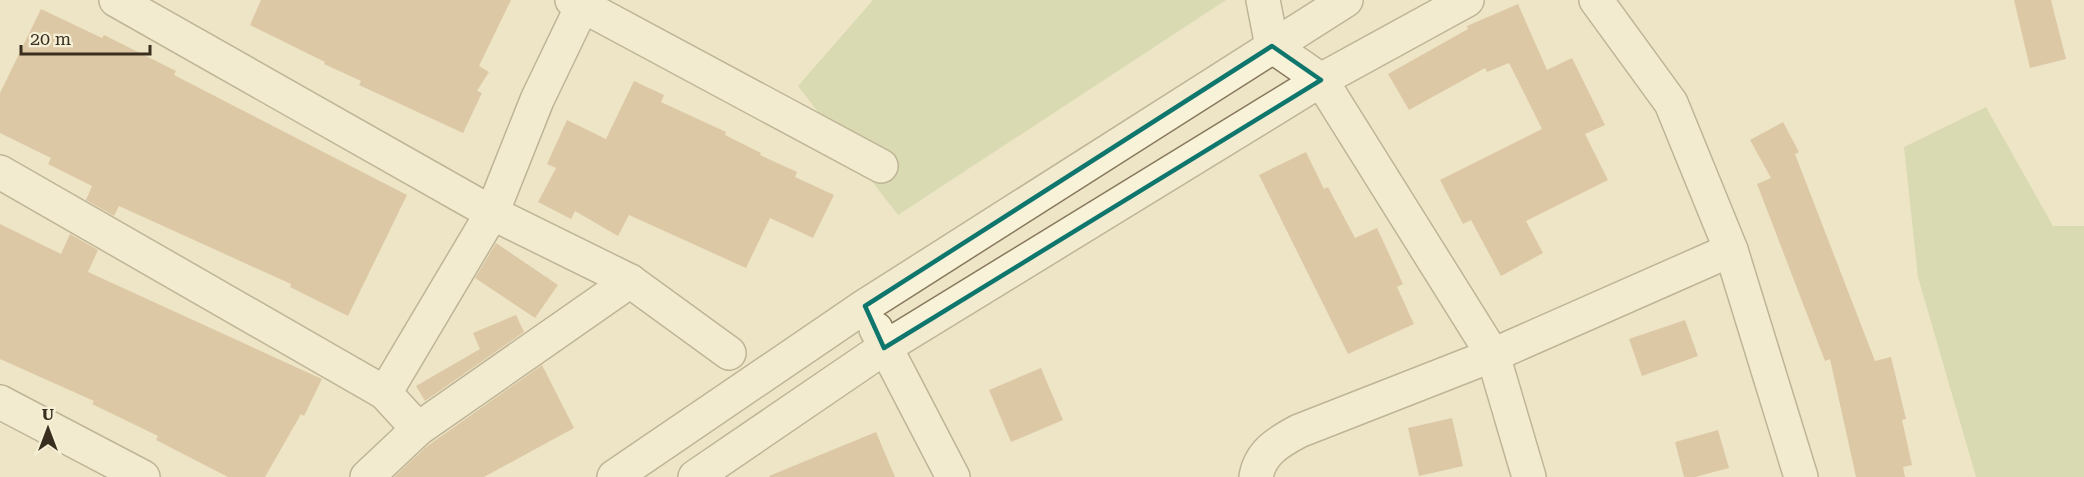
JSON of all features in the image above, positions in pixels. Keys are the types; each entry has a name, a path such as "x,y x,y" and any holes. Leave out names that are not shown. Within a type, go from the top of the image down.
{"street":[{"path":"116,0 492,213 630,281 729,353"},
{"path":"1263,0 1272,46 1321,81 1493,355 1529,477"},
{"path":"614,477 865,306 1346,0"},
{"path":"695,477 884,348 1321,81 1467,0"},
{"path":"1596,0 1671,102 1731,250 1802,477"},
{"path":"385,393 492,213 537,100 580,2 881,166"},
{"path":"0,172 385,393 418,429"},
{"path":"1256,477 1258,465 1274,444 1299,431 1493,355 1731,250"},
{"path":"367,477 418,429 630,281"},
{"path":"865,306 884,348 953,477"},
{"path":"0,402 143,477"}],"highlighted area":[{"path":"1272,46 1321,80 884,348 865,306"}],"green space":[{"path":"873,0 1226,0 898,215 798,86"},
{"path":"1986,107 2053,226 2084,226 2084,477 1976,477 1918,277 1904,147"}],"building":[{"path":"261,0 511,0 479,66 489,72 477,91 482,93 463,133 359,85 361,81 250,25"},
{"path":"2014,0 2051,0 2066,59 2030,68"},
{"path":"1518,4 1547,70 1572,58 1605,125 1585,134 1608,180 1526,221 1543,253 1501,276 1471,220 1463,224 1440,180 1542,129 1509,63 1487,72 1485,68 1409,110 1388,74 1468,29 1467,26"},
{"path":"41,9 102,38 104,35 176,71 174,75 407,195 348,316 290,287 291,284 119,206 114,216 86,200 92,186 48,164 51,158 0,133 0,93"},
{"path":"634,81 664,95 661,102 726,132 725,135 761,153 760,155 797,172 795,177 834,195 813,238 770,218 746,268 629,215 618,236 575,211 571,219 538,202 556,168 547,164 567,120 606,139"},
{"path":"1783,122 1799,152 1795,154 1875,361 1891,357 1906,419 1902,420 1912,465 1903,467 1905,477 1856,477 1830,359 1825,361 1757,184 1771,178 1750,140"},
{"path":"1306,152 1324,189 1328,187 1355,238 1377,228 1403,284 1397,287 1414,324 1348,354 1259,175"},
{"path":"0,224 61,254 70,234 98,250 88,272 322,379 304,416 301,414 265,477 228,477 156,440 158,436 92,404 94,401 0,359"},
{"path":"496,243 558,285 535,318 475,278"},
{"path":"516,315 524,332 425,401 416,386 480,349 473,333"},
{"path":"1685,320 1698,356 1642,376 1629,339"},
{"path":"542,365 574,428 484,477 394,477 426,447"},
{"path":"1041,368 1063,420 1011,442 989,390"},
{"path":"1452,418 1463,466 1419,476 1408,428"},
{"path":"1718,430 1729,468 1695,477 1684,477 1675,442"},
{"path":"876,432 895,477 769,476"}]}
